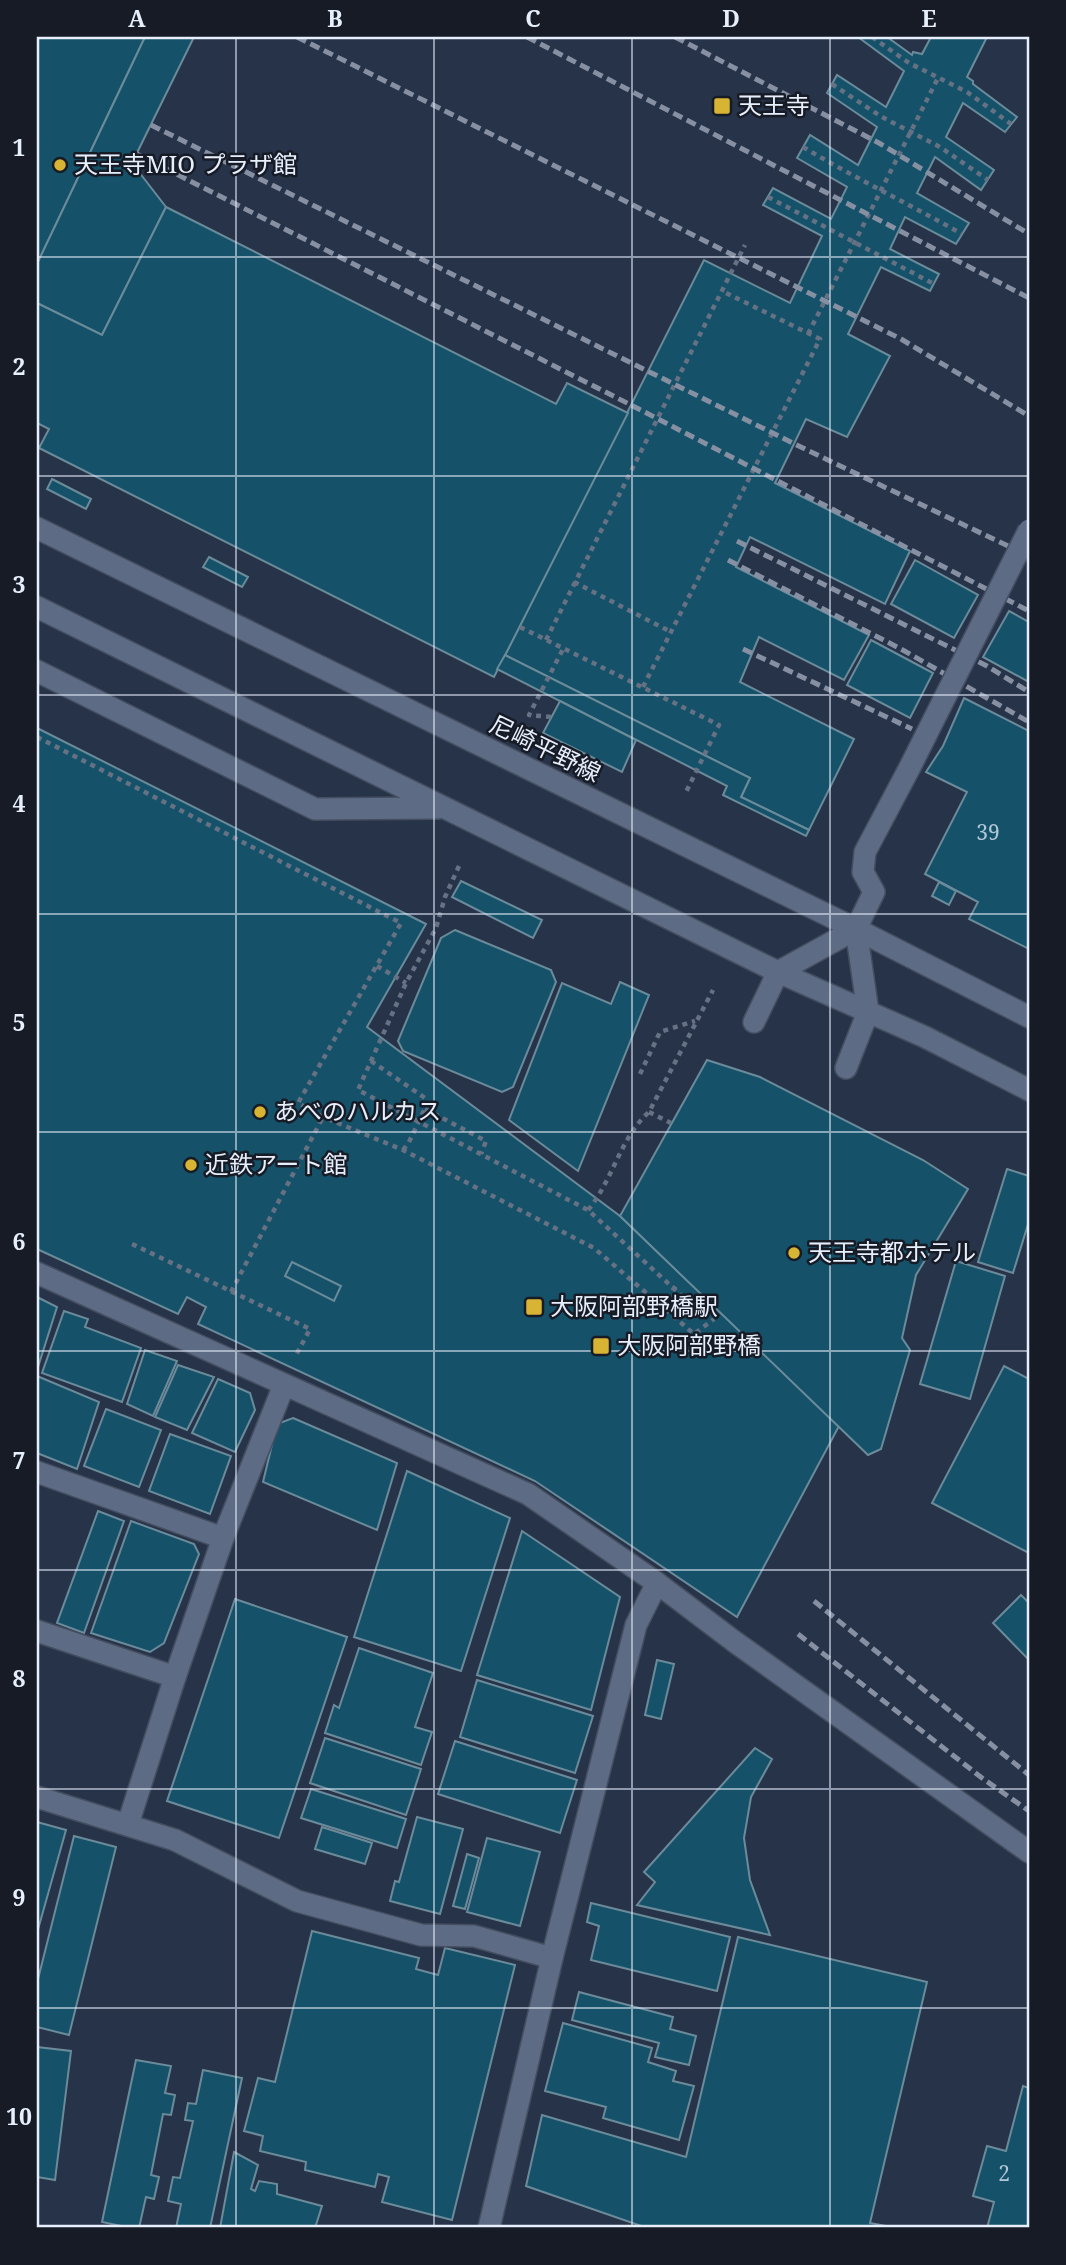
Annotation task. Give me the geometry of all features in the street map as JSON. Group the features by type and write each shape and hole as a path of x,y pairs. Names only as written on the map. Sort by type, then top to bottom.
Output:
{"street":[{"name":"尼崎平野線","path":"37,528 856,929 1029,1017"},
{"path":"846,1068 868,1012 856,929 874,892 863,872 865,852 1029,530"},
{"path":"37,607 778,972 926,1037 1029,1090"},
{"path":"37,671 315,809 444,808"},
{"path":"754,1022 778,972 856,929"},
{"path":"37,1273 528,1494 657,1583 735,1642 1029,1852"},
{"path":"128,1824 223,1538 284,1385"},
{"path":"37,1472 223,1538"},
{"path":"489,2228 552,1958 636,1625 657,1583"},
{"path":"37,1631 175,1677"},
{"path":"37,1797 175,1840 297,1901 421,1935 474,1936 552,1958"}],"path":[{"path":"872,37 909,63 967,92 1011,124"},
{"path":"808,334 938,78"},
{"path":"832,84 882,117 940,147 988,180"},
{"path":"803,147 853,177 962,234"},
{"path":"768,197 934,284"},
{"path":"546,640 745,245"},
{"path":"643,687 820,339 722,291"},
{"path":"574,582 671,632"},
{"path":"520,627 719,725 685,794"},
{"path":"551,718 529,715 564,649"},
{"path":"37,737 401,923 298,1103 323,1117 403,1150 594,1248 694,1334 714,1319"},
{"path":"459,866 445,897 436,928 407,982 358,1090 588,1210 705,1317"},
{"path":"377,966 407,982"},
{"path":"588,1210 598,1198 635,1125 649,1112 713,990"},
{"path":"640,1074 660,1032 696,1021"},
{"path":"370,1061 428,1102 403,1150"},
{"path":"425,1109 486,1141 481,1154"},
{"path":"649,1112 671,1123"},
{"path":"231,1292 323,1117"},
{"path":"132,1244 310,1329 293,1360 285,1356"},
{"path":"663,1308 677,1283"}],"building":[{"name":"天王寺MIO プラザ館","path":"37,37 145,37 37,264"},
{"path":"145,37 194,37 132,163 166,207 102,335 37,303 37,264"},
{"path":"858,37 887,37 912,55 913,52 922,54 931,37 987,37 967,77 1017,117 1005,132 963,103 946,137 994,170 981,190 935,157 917,193 969,223 956,244 905,217 890,249 939,274 930,291 881,267 848,334 890,356 847,437 806,419 775,483 910,551 885,604 750,537 736,567 869,635 844,680 759,637 740,682 854,739 809,830 741,797 750,778 505,655 704,260 790,303 822,236 763,205 773,188 831,219 847,187 797,158 810,135 858,165 877,127 827,93 837,75 886,107 904,71"},
{"path":"166,207 556,404 567,383 628,413 494,677 39,448 49,429 37,423 37,303 102,335"},
{"path":"52,479 91,499 86,509 47,489"},
{"path":"209,557 248,577 242,587 203,567"},
{"path":"915,560 978,595 954,638 891,604"},
{"path":"1009,611 1029,622 1029,682 983,657"},
{"path":"871,640 933,673 910,718 847,685"},
{"path":"505,655 750,778 741,797 809,830 806,836 723,795 727,786 497,669"},
{"path":"964,698 1029,731 1029,949 969,919 978,902 925,874 967,792 926,772 943,746"},
{"path":"560,701 636,740 622,772 543,733"},
{"name":"あべのハルカス","path":"37,728 426,924 367,1027 620,1216 839,1426 737,1617 535,1481 198,1324 206,1307 187,1297 178,1314 37,1249"},
{"path":"461,881 542,920 533,938 452,897"},
{"path":"939,882 956,891 949,905 932,896"},
{"path":"455,930 551,970 556,982 513,1087 502,1092 403,1051 398,1041 441,938"},
{"path":"620,982 649,995 578,1171 509,1120 562,983 611,1004"},
{"name":"天王寺都ホテル","path":"707,1060 760,1077 923,1160 968,1189 916,1275 902,1338 910,1350 881,1449 868,1455 620,1216"},
{"path":"1007,1169 1029,1176 1029,1221 1013,1273 978,1262"},
{"path":"956,1261 1005,1276 970,1399 920,1384"},
{"path":"292,1262 341,1286 334,1301 285,1276"},
{"path":"37,1297 57,1307 38,1367 37,1367"},
{"path":"64,1311 88,1319 85,1327 141,1348 122,1402 42,1373"},
{"path":"145,1350 177,1361 153,1416 127,1404"},
{"path":"178,1365 214,1377 187,1430 155,1417"},
{"path":"1004,1366 1029,1379 1029,1553 932,1503"},
{"path":"37,1376 99,1402 77,1469 37,1453"},
{"path":"218,1379 250,1393 255,1410 235,1452 192,1433"},
{"path":"106,1409 161,1430 139,1487 84,1466"},
{"path":"293,1418 397,1463 377,1530 263,1482 277,1424"},
{"path":"170,1434 231,1456 210,1514 149,1491"},
{"path":"407,1471 510,1518 461,1671 354,1637"},
{"path":"98,1511 124,1521 84,1633 57,1623"},
{"path":"131,1521 194,1544 199,1554 164,1643 150,1652 91,1633"},
{"path":"522,1531 620,1597 591,1710 477,1675"},
{"path":"1021,1595 1029,1603 1029,1660 993,1623"},
{"path":"235,1599 347,1637 279,1838 167,1801"},
{"path":"359,1648 433,1673 415,1727 432,1732 421,1765 325,1733 334,1705 339,1708"},
{"path":"657,1660 674,1664 661,1719 645,1715"},
{"path":"477,1680 593,1716 575,1773 460,1737"},
{"path":"325,1738 421,1769 406,1815 310,1783"},
{"path":"455,1741 577,1780 560,1833 438,1794"},
{"path":"755,1748 772,1759 751,1797 744,1838 750,1880 770,1935 637,1905 655,1882 644,1872"},
{"path":"311,1789 406,1819 397,1848 301,1818"},
{"path":"417,1817 463,1829 440,1914 390,1901 395,1881 399,1882"},
{"path":"37,1822 66,1830 37,1933"},
{"path":"322,1827 372,1843 365,1864 315,1849"},
{"path":"74,1836 116,1847 69,2035 37,2027 37,1983"},
{"path":"487,1838 540,1852 520,1926 467,1912"},
{"path":"467,1854 479,1858 465,1909 453,1906"},
{"path":"591,1903 730,1937 717,1991 591,1960 599,1926 587,1922"},
{"path":"312,1931 419,1958 416,1969 438,1975 445,1948 515,1965 452,2220 382,2202 389,2177 378,2174 375,2187 305,2170 306,2162 260,2151 263,2136 244,2131 258,2078 275,2082"},
{"path":"738,1937 927,1982 870,2223 886,2226 885,2228 647,2228 526,2186 542,2115 686,2157"},
{"path":"579,1992 673,2017 670,2029 696,2036 689,2065 655,2057 659,2043 572,2020"},
{"path":"563,2023 652,2048 648,2062 676,2071 673,2081 694,2086 679,2140 603,2118 606,2107 545,2091"},
{"path":"37,2047 71,2051 55,2180 37,2177"},
{"path":"136,2060 171,2066 165,2093 175,2095 171,2115 163,2114 151,2175 159,2177 154,2199 146,2197 139,2228 131,2228 102,2222"},
{"path":"203,2070 242,2078 210,2228 176,2228 181,2204 168,2201 173,2177 180,2178 193,2121 185,2120 188,2103 196,2104"},
{"path":"1023,2086 1029,2088 1029,2228 987,2228 994,2202 973,2196 987,2146 1006,2151"},
{"path":"234,2152 258,2165 251,2189 255,2191 259,2181 277,2184 277,2194 322,2206 315,2228 220,2228"}],"railway":[{"path":"297,37 901,339 1029,416"},
{"path":"527,37 1029,298"},
{"path":"675,37 879,143 1029,234"},
{"path":"151,125 809,451 1029,556"},
{"path":"137,154 1029,611"},
{"path":"737,541 987,666 1029,692"},
{"path":"728,560 901,649 1029,722"},
{"path":"743,649 912,729"},
{"path":"814,1601 1029,1775"},
{"path":"798,1634 982,1778 1029,1811"}],"place":[{"name":"天王寺","path":"722,106"},
{"name":"天王寺MIO プラザ館","path":"60,165"},
{"name":"あべのハルカス","path":"260,1112"},
{"name":"近鉄アート館","path":"191,1165"},
{"name":"天王寺都ホテル","path":"794,1253"},
{"name":"大阪阿部野橋駅","path":"534,1307"},
{"name":"大阪阿部野橋","path":"601,1346"}]}
